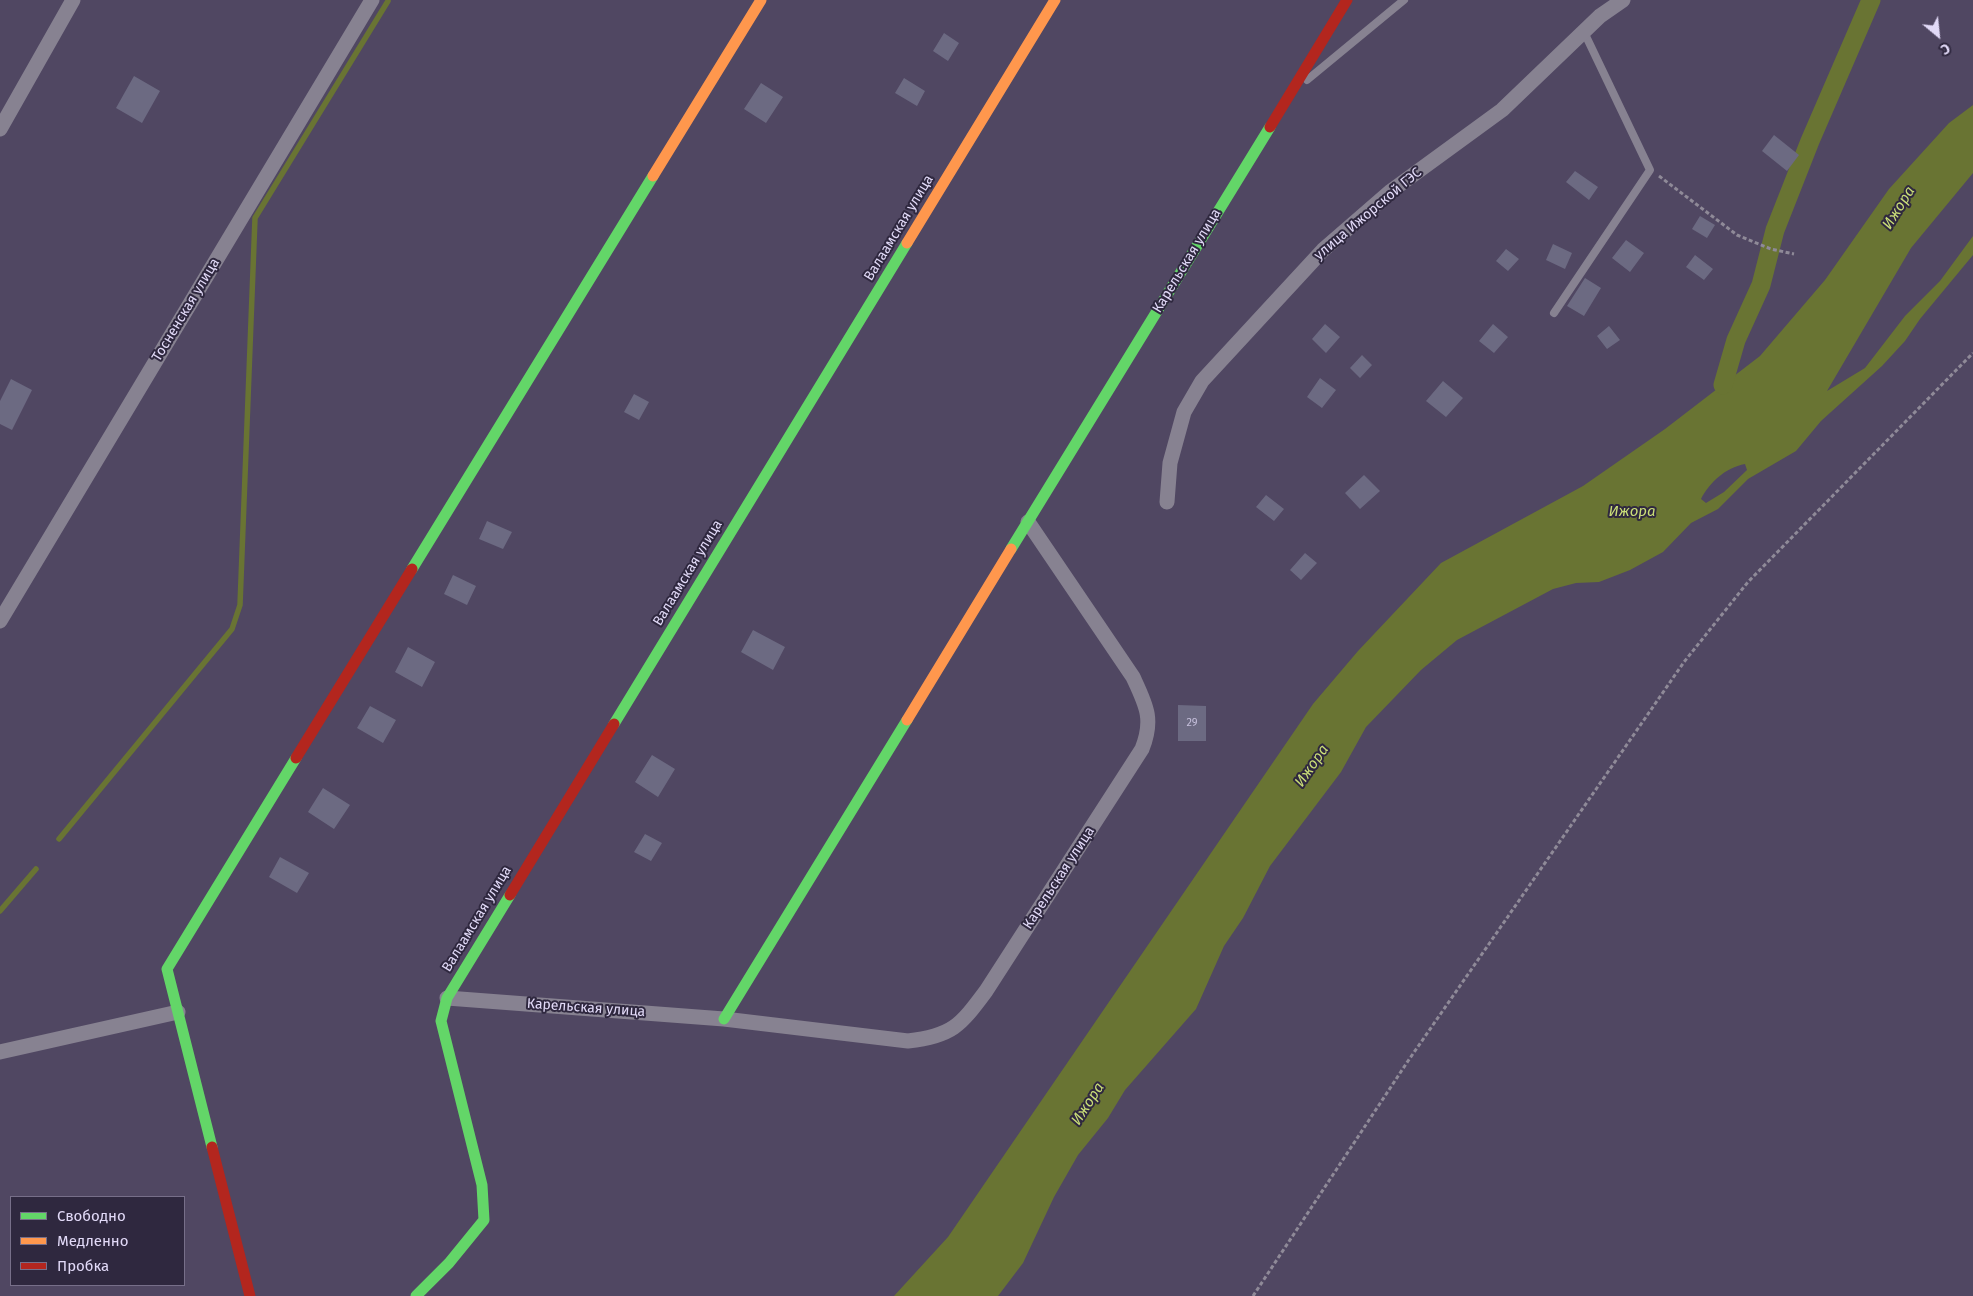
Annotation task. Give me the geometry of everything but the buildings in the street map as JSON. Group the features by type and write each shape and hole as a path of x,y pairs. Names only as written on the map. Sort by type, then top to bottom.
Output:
{"street":[{"path":"0,129 73,0"},
{"name":"Тосненская улица","path":"0,621 372,0"},
{"path":"250,1296 167,969 761,0"},
{"name":"Валаамская улица","path":"416,1296 449,1263 484,1220 482,1185 441,1021 447,998 1055,0"},
{"name":"Карельская улица","path":"724,1019 1347,0"},
{"name":"улица Ижорской ГЭС","path":"1167,502 1170,463 1184,412 1202,381 1323,250 1391,191 1502,110 1600,16 1623,0"},
{"name":"Карельская улица","path":"447,998 724,1019 908,1041 929,1039 947,1032 965,1019 986,991 1142,749 1148,734 1148,718 1144,702 1133,677 1028,522"},
{"path":"0,1052 178,1012"}],"lane":[{"path":"1291,94 1404,0"},
{"path":"1554,313 1650,170 1584,32"}],"path":[{"path":"1650,170 1738,235 1770,249 1794,254"},
{"path":"1253,1296 1408,1061 1684,662 1748,582 1973,353"}],"water":[{"name":"Ижора","path":"1973,105 1973,173 1911,248 1827,391 1865,368 1905,316 1940,281 1973,236 1973,255 1920,319 1905,341 1882,366 1821,421 1796,451 1748,479 1718,509 1691,523 1663,552 1630,570 1599,582 1576,583 1553,589 1457,640 1421,670 1366,727 1341,772 1270,866 1243,918 1224,946 1196,1009 1125,1090 1108,1118 1078,1155 1054,1197 1023,1263 998,1296 894,1296 948,1237 1313,704 1358,651 1441,563 1583,486 1665,429 1760,356 1825,280 1889,189 1949,123","holes":["1745,464 1747,470 1724,492 1706,503 1701,499 1709,487 1725,472"]}],"waterway":[{"path":"1723,385 1736,340 1761,285 1775,230 1810,141 1871,0"},
{"path":"59,839 232,629 240,605 255,218 388,1"},
{"path":"0,911 36,869"}],"traffic: fast":[{"path":"1011,549 1270,127"},
{"path":"412,569 653,176"},
{"path":"614,724 907,243"},
{"path":"724,1019 907,720"},
{"path":"212,1147 167,969 296,758"},
{"path":"416,1296 449,1263 484,1220 482,1185 441,1021 447,998 510,895"}],"traffic: slow":[{"path":"653,176 761,0"},
{"path":"907,243 1055,0"},
{"path":"907,720 1011,549"}],"traffic: jam":[{"path":"1270,127 1347,0"},
{"path":"296,758 412,569"},
{"path":"510,895 614,724"},
{"path":"212,1147 250,1296"}]}
